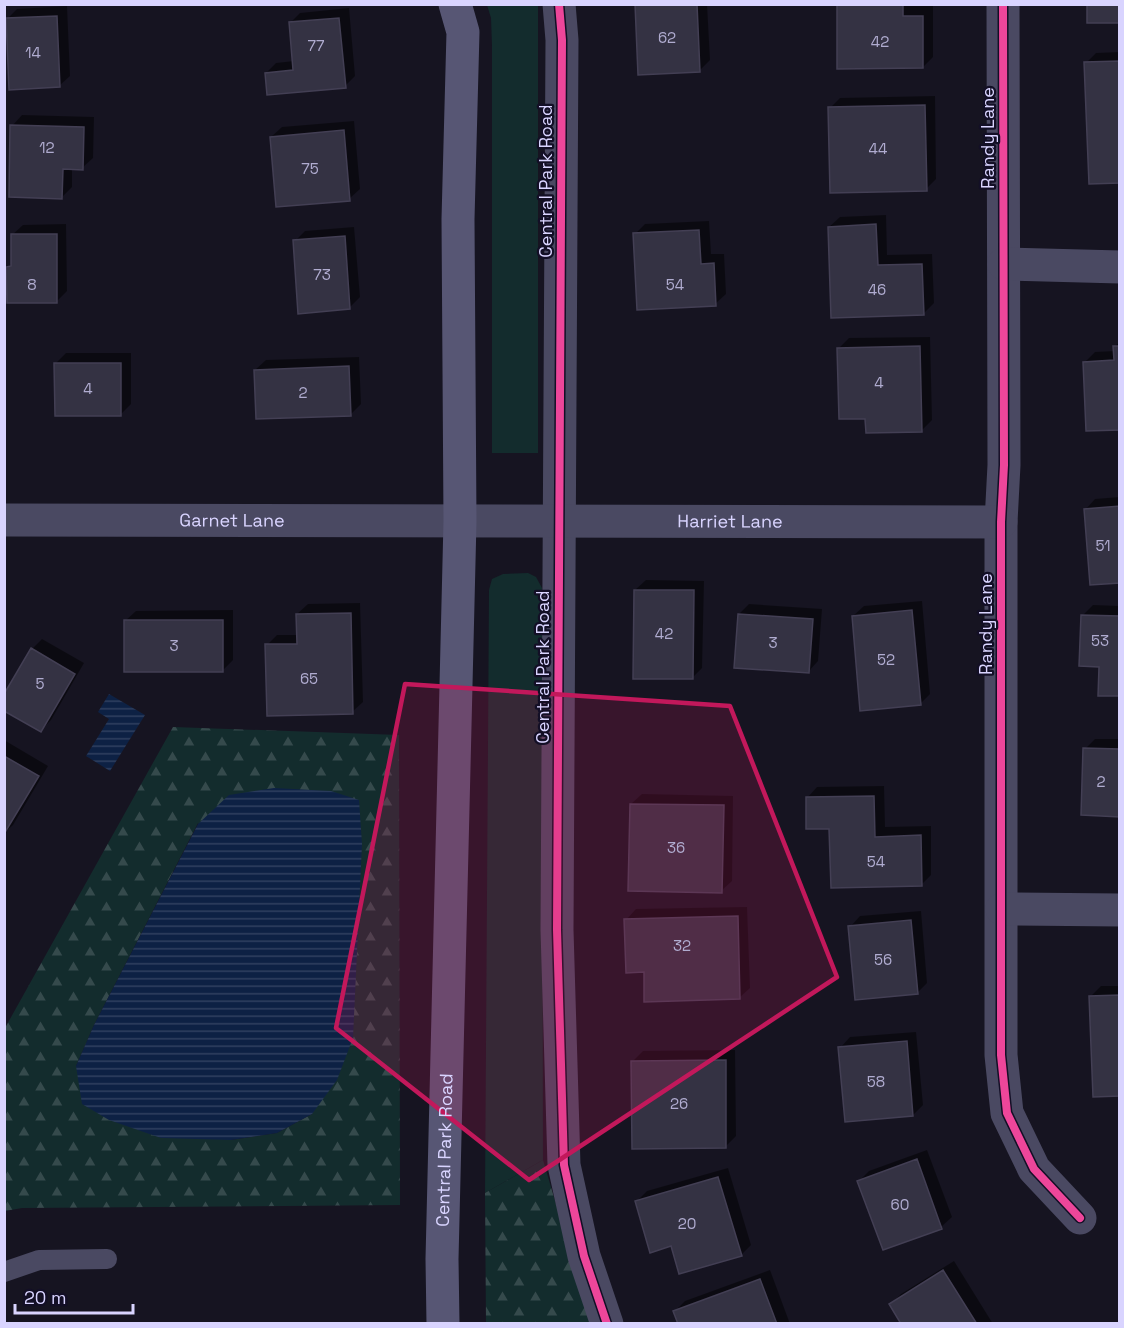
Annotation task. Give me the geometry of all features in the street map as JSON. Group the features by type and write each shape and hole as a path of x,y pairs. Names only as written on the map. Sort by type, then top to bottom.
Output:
{"street":[{"name":"Central Park Road","path":"443,1323 442,1259 460,521 458,219 463,32 455,4"},
{"name":"Central Park Road","path":"559,4 562,51 557,930 564,1165 584,1256 607,1323"},
{"name":"Randy Lane","path":"1003,4 1004,465 1000,522 1001,1055 1007,1113 1034,1169 1080,1218"},
{"path":"1004,264 1119,267"},
{"name":"Garnet Lane","path":"4,520 460,521"},
{"name":"Harriet Lane","path":"460,521 1000,522"},
{"path":"1002,909 1119,910"}],"lane":[{"path":"4,1272 39,1260 107,1259"}],"highlighted area":[{"path":"405,684 730,706 837,977 529,1180 336,1028"}],"green space":[{"path":"487,5 538,5 538,453 492,453 492,46 491,18"},
{"path":"528,573 536,577 542,588 543,1160 485,1193 489,590 492,579 503,574"},
{"path":"173,727 399,735 400,1205 22,1208 5,1211 5,1028","holes":["198,823 312,1114 277,1133 231,1140 76,1066 94,1025"]},
{"path":"543,1160 591,1323 486,1323 485,1193"}],"water":[{"path":"109,694 145,715 110,771 86,756 109,719 98,712"},
{"path":"274,788 331,791 359,800 362,844 353,1038 337,1080 312,1114 277,1133 231,1140 161,1138 109,1120 82,1104 76,1066 94,1025 198,824 229,795"}],"building":[{"path":"635,4 697,4 700,72 638,75"},
{"path":"837,4 903,4 903,16 923,16 923,68 837,69"},
{"path":"1087,4 1120,4 1120,23 1087,23"},
{"path":"57,16 60,87 9,90 6,18"},
{"path":"339,18 346,88 267,95 265,73 293,70 289,22"},
{"path":"1120,61 1120,183 1089,184 1084,62"},
{"path":"925,105 927,191 830,193 828,107"},
{"path":"10,125 84,127 83,170 63,169 62,199 9,197"},
{"path":"344,130 350,201 276,207 270,137"},
{"path":"876,224 878,265 922,264 924,315 831,318 828,227"},
{"path":"699,230 701,264 714,263 716,306 637,310 633,233"},
{"path":"11,234 57,234 57,303 7,303 6,267 11,266"},
{"path":"345,236 350,309 298,314 293,240"},
{"path":"920,346 922,432 866,433 865,419 839,419 837,348"},
{"path":"1113,346 1120,346 1120,430 1086,431 1083,362 1114,360"},
{"path":"54,363 121,363 121,416 55,416"},
{"path":"349,366 351,416 256,419 254,370"},
{"path":"1120,506 1120,583 1090,585 1084,509"},
{"path":"634,590 694,590 693,679 633,679"},
{"path":"912,610 921,705 860,711 852,616"},
{"path":"351,613 353,714 267,716 265,644 297,644 296,614"},
{"path":"738,614 813,619 809,673 734,668"},
{"path":"1081,615 1120,616 1120,696 1098,696 1099,667 1079,666"},
{"path":"124,620 223,620 223,672 124,672"},
{"path":"31,648 75,674 41,732 4,711 4,694"},
{"path":"1083,748 1120,749 1120,817 1081,815"},
{"path":"4,756 39,776 4,834"},
{"path":"874,796 875,837 921,835 922,886 831,888 829,829 806,829 806,797"},
{"path":"630,804 724,805 722,893 628,891"},
{"path":"738,916 740,999 644,1002 644,972 626,973 624,919"},
{"path":"911,920 918,994 855,1000 848,926"},
{"path":"1120,995 1120,1096 1093,1097 1089,996"},
{"path":"907,1041 913,1116 845,1122 838,1047"},
{"path":"726,1060 726,1148 632,1149 631,1061"},
{"path":"917,1159 942,1229 883,1250 857,1181"},
{"path":"718,1177 742,1256 679,1274 671,1246 650,1253 635,1201"},
{"path":"943,1270 977,1324 901,1324 889,1304"},
{"path":"760,1279 777,1324 678,1324 673,1311"}],"cycle path":[{"path":"559,4 562,40 557,930 564,1165 584,1256 607,1324"},
{"path":"1003,4 1004,465 1001,522 1001,1055 1007,1113 1034,1169 1080,1218"}]}
